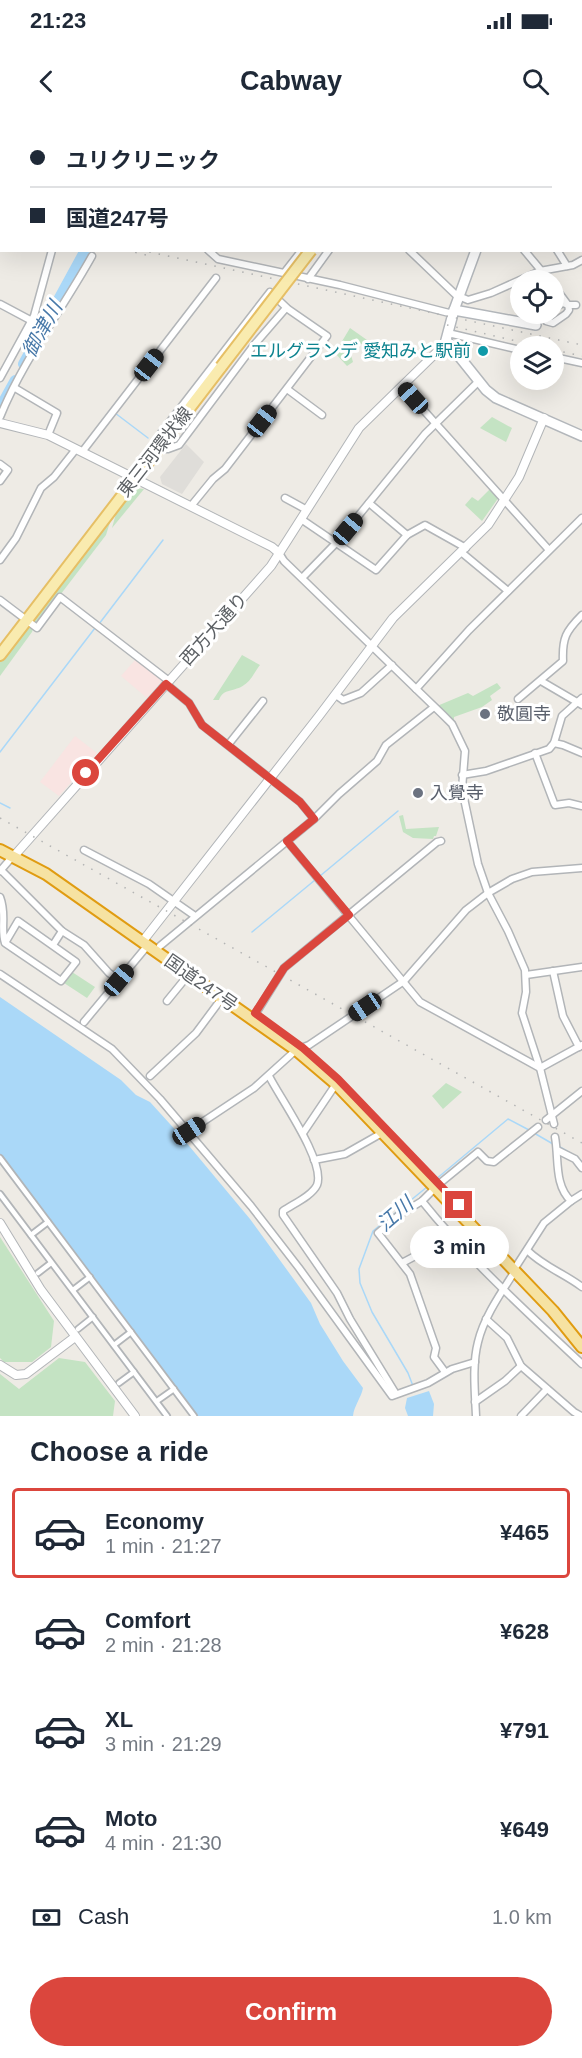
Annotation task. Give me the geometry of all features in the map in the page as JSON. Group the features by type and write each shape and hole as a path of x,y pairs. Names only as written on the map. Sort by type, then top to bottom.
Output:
{"highway":[{"name":"国道247号","path":"0,843 19,849 51,870 222,998 299,1049 558,1308 582,1338"},
{"name":"国道247号","path":"0,850 19,849"},
{"name":"国道247号","path":"147,941 160,946 255,1013 338,1079 434,1184"},
{"name":"国道247号","path":"516,1268 582,1347"}],"main road":[{"name":"東三河環状線","path":"0,655 309,252"},
{"path":"475,252 447,336 486,390 496,398 582,436"},
{"path":"454,312 539,325"}],"street":[{"path":"1,376 32,321 51,252"},
{"path":"210,252 218,259 454,312"},
{"path":"284,273 300,252"},
{"path":"308,279 328,252"},
{"path":"411,252 459,297 468,300 510,284"},
{"path":"526,252 539,270"},
{"path":"558,252 567,266"},
{"path":"0,417 43,334 71,293 92,256"},
{"path":"545,270 567,266 582,260"},
{"path":"0,557 16,538 41,488 79,450 216,278"},
{"path":"154,454 161,432 270,292 286,308 327,336 225,469 213,479 191,506"},
{"path":"564,306 576,305 582,300"},
{"path":"0,304 32,321"},
{"path":"154,454 179,445 254,345 286,308"},
{"path":"539,325 546,324"},
{"path":"447,336 510,348"},
{"name":"西方大通り","path":"19,849 271,566 359,428 441,348 447,336"},
{"path":"564,359 582,363"},
{"path":"302,578 337,542 435,422 479,381"},
{"path":"402,386 549,550"},
{"path":"15,387 57,413 48,435"},
{"path":"287,389 322,415"},
{"path":"84,1022 119,980 173,901 402,608 488,525 519,477 544,418"},
{"path":"0,423 48,435 272,547 452,723 465,752 462,775 465,806 478,864 488,893 508,931 526,975 522,1013 540,1068 549,1118 554,1124"},
{"path":"0,464 8,470 0,481"},
{"path":"285,498 307,510"},
{"path":"369,503 407,535"},
{"path":"416,689 508,591 582,518"},
{"path":"301,519 376,570 407,535 425,525 463,550 508,591"},
{"path":"0,600 37,628 60,597 167,682 189,703 202,725 300,802 314,819"},
{"path":"518,699 563,661 562,646 567,631 582,615"},
{"path":"336,694 343,700 361,693 392,665"},
{"path":"462,775 486,771 549,749 554,743 562,716 580,701 541,681"},
{"path":"228,745 263,701"},
{"path":"160,946 314,819 377,761 386,745 434,707"},
{"path":"554,743 582,753"},
{"path":"535,753 555,805 569,803 582,806"},
{"path":"287,841 420,1002 540,1068"},
{"path":"255,1013 284,968 436,842 441,841"},
{"path":"0,857 19,849"},
{"path":"19,849 0,871 62,931 84,945 109,973 119,980"},
{"path":"84,850 135,876 195,916"},
{"path":"189,1131 254,1088 299,1049 404,981 466,910 488,893 513,879 532,872 582,868"},
{"path":"0,897 4,910 3,938 5,944 61,981 76,962 18,921 5,944"},
{"path":"53,945 62,931"},
{"path":"526,975 540,971 582,967"},
{"path":"540,1068 580,1046 563,1016 553,971"},
{"path":"0,974 112,1049 189,1131 299,1268 392,1396 428,1383 445,1372 475,1362"},
{"path":"167,1001 189,974"},
{"path":"150,1076 196,1033 222,998"},
{"path":"269,1076 303,1134 318,1173 317,1186 313,1191 283,1211 283,1215 337,1293 350,1319 396,1394"},
{"path":"303,1134 336,1084"},
{"path":"549,1118 582,1091"},
{"path":"445,1372 434,1357 436,1348 410,1274 378,1233 399,1215 422,1201 434,1184 478,1152 487,1161 494,1162 538,1127"},
{"path":"314,1160 345,1154 382,1133"},
{"path":"555,1137 560,1185 563,1194 571,1201"},
{"path":"557,1150 575,1159 582,1168"},
{"path":"0,1158 194,1416"},
{"path":"0,1172 7,1167"},
{"path":"0,1194 167,1416"},
{"path":"476,1416 475,1362 478,1341 486,1319 544,1223 582,1194"},
{"path":"422,1201 451,1237 582,1364"},
{"path":"31,1235 48,1222"},
{"path":"0,1223 37,1284 77,1333 135,1416"},
{"path":"402,1263 451,1237"},
{"path":"528,1251 582,1287"},
{"path":"38,1273 51,1263"},
{"path":"73,1290 90,1277"},
{"path":"0,1365 16,1375 26,1374 77,1333 93,1317"},
{"path":"486,1319 507,1338 521,1366 580,1415"},
{"path":"114,1345 131,1332"},
{"path":"475,1402 505,1381 521,1366"},
{"path":"119,1383 134,1372"},
{"path":"157,1401 174,1389"},
{"path":"521,1416 547,1389"}],"shaded area":[{"path":"186,444 204,462 182,494 162,484 160,477"},
{"path":"136,659 163,680 147,698 121,676"},
{"path":"75,736 97,753 59,796 40,782"}],"green space":[{"path":"350,328 367,340 350,352 353,362 347,366 335,353"},
{"path":"492,417 512,428 506,442 480,428"},
{"path":"136,488 144,489 112,528 117,510"},
{"path":"491,488 499,497 482,521 465,505 472,497 478,501"},
{"path":"112,516 106,535 35,625 31,618"},
{"path":"29,625 33,629 32,632 0,676 0,659"},
{"path":"242,655 260,665 241,687 226,692 219,700 213,700"},
{"path":"497,683 501,688 490,696 492,700 482,707 454,717 451,721 437,706 468,693 473,696"},
{"path":"403,815 406,829 439,827 436,836 433,839 413,838 403,832 399,816"},
{"path":"72,972 95,987 87,998 64,983"},
{"path":"446,1083 462,1092 443,1109 432,1096"},
{"path":"0,1237 54,1321 51,1347 32,1362 4,1362 0,1358"},
{"path":"59,1358 85,1362 115,1401 113,1416 0,1416 0,1374 19,1389"}],"water":[{"path":"0,997 121,1080 136,1095 150,1102 180,1135 250,1219 311,1303 320,1324 363,1388 353,1416 198,1416 0,1154"},
{"path":"429,1391 434,1404 433,1416 408,1416 405,1408 407,1398"}],"waterway":[{"name":"御津川","path":"23,364 84,252"},
{"name":"御津川","path":"0,407 15,380"},
{"path":"115,413 148,438"},
{"path":"99,624 163,540"},
{"path":"0,752 95,628"},
{"path":"0,803 10,808"},
{"path":"320,876 398,811"},
{"path":"252,932 315,880"},
{"name":"江川","path":"435,1180 508,1119 529,1130"},
{"path":"534,1133 553,1144"},
{"path":"560,1147 572,1154"},
{"path":"576,1156 582,1162"},
{"name":"江川","path":"413,1386 408,1373 372,1312 360,1283 359,1269 373,1231 427,1187"}],"railway":[{"path":"134,252 146,255"},
{"path":"149,252 582,345"},
{"path":"447,325 510,340"},
{"path":"564,352 582,356"},
{"path":"0,818 582,1143"}],"place":[{"name":"エルグランデ 愛知みと駅前","path":"483,351"},
{"name":"敬圓寺","path":"485,714"},
{"name":"入覺寺","path":"418,793"}],"route":[{"path":"86,773 166,684 189,703 202,725 300,802 314,819 287,841 349,915 284,968 255,1013 303,1048 338,1079 459,1205"}]}
